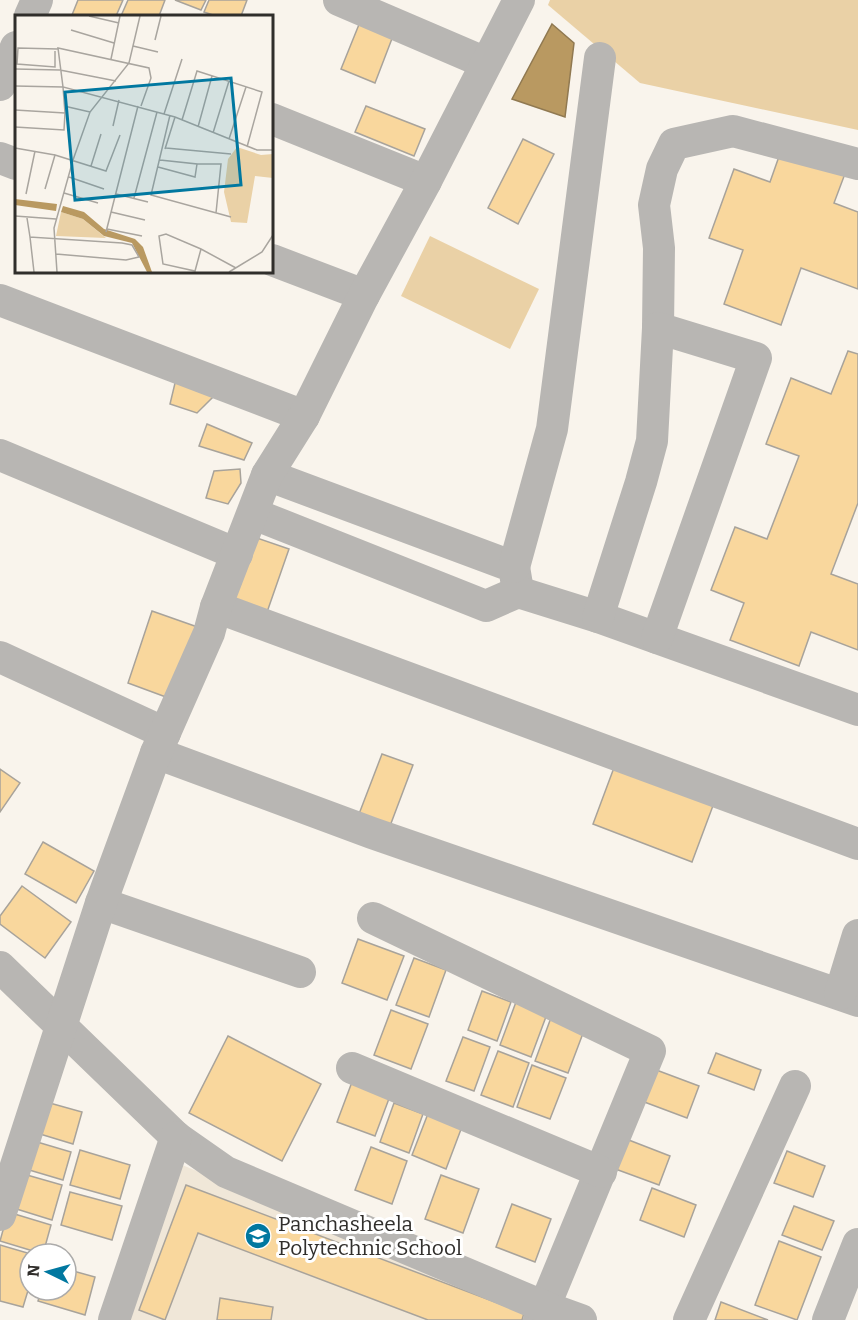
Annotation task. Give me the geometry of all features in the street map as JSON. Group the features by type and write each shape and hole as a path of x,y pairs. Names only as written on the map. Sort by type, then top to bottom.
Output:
{"street":[{"path":"30,15 37,0"},
{"path":"339,0 486,63"},
{"path":"0,1215 100,903 161,743 209,633 216,607 254,514 267,475 304,416 364,295 426,181 519,0"},
{"path":"0,85 15,49"},
{"path":"254,514 486,606 516,579 552,429 600,58"},
{"path":"273,119 426,181"},
{"path":"598,617 652,441 658,328 659,248 654,205 662,169 674,144 734,131 858,164"},
{"path":"0,158 15,164"},
{"path":"273,260 364,295"},
{"path":"0,300 304,416"},
{"path":"657,638 756,358 658,328"},
{"path":"0,455 237,554"},
{"path":"267,475 516,579 598,617 858,710"},
{"path":"216,607 858,844"},
{"path":"0,657 161,743 372,833 849,998 858,935"},
{"path":"100,903 300,972"},
{"path":"373,918 650,1052 542,1313"},
{"path":"0,967 176,1137 226,1172 542,1313 581,1320"},
{"path":"352,1068 601,1172"},
{"path":"689,1320 795,1086"},
{"path":"114,1320 176,1137"},
{"path":"828,1320 858,1244"}],"shaded area":[{"path":"550,0 858,0 858,130 640,83 548,5"},
{"path":"552,24 574,43 565,117 512,99"},
{"path":"430,236 539,289 510,349 401,296"},
{"name":"Panchasheela Polytechnic School","path":"182,1165 534,1307 529,1320 127,1320"}],"building":[{"path":"78,0 123,0 116,15 72,15"},
{"path":"128,0 165,0 159,15 121,15"},
{"path":"175,0 206,0 201,10"},
{"path":"209,0 247,0 241,15 213,15 204,12"},
{"path":"360,22 393,36 375,83 341,69"},
{"path":"366,106 425,129 414,156 355,132"},
{"path":"523,139 554,154 518,224 488,208"},
{"path":"782,148 846,171 834,203 858,212 858,289 801,268 781,325 724,304 743,250 709,238 734,169 770,182"},
{"path":"848,351 858,354 858,503 831,574 858,584 858,650 811,632 799,666 730,640 744,603 711,590 735,527 767,539 799,456 766,444 791,378 831,394"},
{"path":"176,379 217,393 197,413 170,404"},
{"path":"207,424 252,443 244,460 199,446"},
{"path":"240,469 241,483 228,504 206,498 214,471"},
{"path":"248,535 289,549 266,615 226,601"},
{"path":"152,611 206,630 174,700 128,683"},
{"path":"382,754 413,765 390,826 359,814"},
{"path":"615,765 714,803 692,862 593,824"},
{"path":"0,769 20,783 0,812"},
{"path":"43,842 94,871 76,903 25,874"},
{"path":"22,886 71,922 45,958 0,924 0,916"},
{"path":"358,939 404,956 387,1000 342,983"},
{"path":"414,958 446,970 429,1017 396,1005"},
{"path":"482,991 511,1002 497,1041 468,1030"},
{"path":"516,1002 547,1014 531,1057 500,1045"},
{"path":"391,1010 428,1024 411,1069 374,1055"},
{"path":"552,1015 585,1028 568,1073 535,1061"},
{"path":"228,1036 321,1084 282,1161 189,1113"},
{"path":"463,1037 490,1047 474,1091 446,1081"},
{"path":"498,1051 529,1063 513,1107 481,1095"},
{"path":"716,1053 761,1070 754,1090 708,1073"},
{"path":"532,1065 566,1078 550,1119 517,1107"},
{"path":"651,1068 699,1086 687,1118 639,1100"},
{"path":"352,1082 390,1096 375,1136 337,1122"},
{"path":"39,1100 82,1112 73,1144 30,1131"},
{"path":"394,1103 423,1114 409,1153 380,1142"},
{"path":"429,1111 463,1124 446,1169 412,1155"},
{"path":"621,1137 670,1156 659,1185 610,1167"},
{"path":"27,1139 71,1152 63,1180 19,1167"},
{"path":"371,1147 407,1161 392,1204 355,1190"},
{"path":"80,1150 130,1165 120,1199 70,1185"},
{"path":"787,1151 825,1166 813,1197 774,1183"},
{"path":"20,1173 62,1185 52,1220 10,1207"},
{"path":"441,1175 479,1189 463,1233 425,1219"},
{"path":"186,1185 524,1313 522,1320 428,1320 198,1233 165,1320 139,1310"},
{"path":"652,1188 696,1205 684,1237 640,1220"},
{"path":"70,1192 122,1206 112,1240 61,1225"},
{"path":"512,1204 551,1219 535,1262 496,1247"},
{"path":"794,1206 834,1221 822,1250 782,1235"},
{"path":"8,1212 51,1225 46,1242 18,1242 18,1246 0,1241"},
{"path":"779,1241 821,1257 797,1320 755,1305"},
{"path":"0,1245 18,1250 18,1302 25,1302 23,1307 0,1301"},
{"path":"78,1272 95,1277 85,1315 41,1302 78,1302"},
{"path":"220,1298 273,1307 271,1320 217,1320"},
{"path":"721,1302 768,1320 715,1320"}],"place":[{"name":"Panchasheela Polytechnic School","path":"258,1236"}]}
